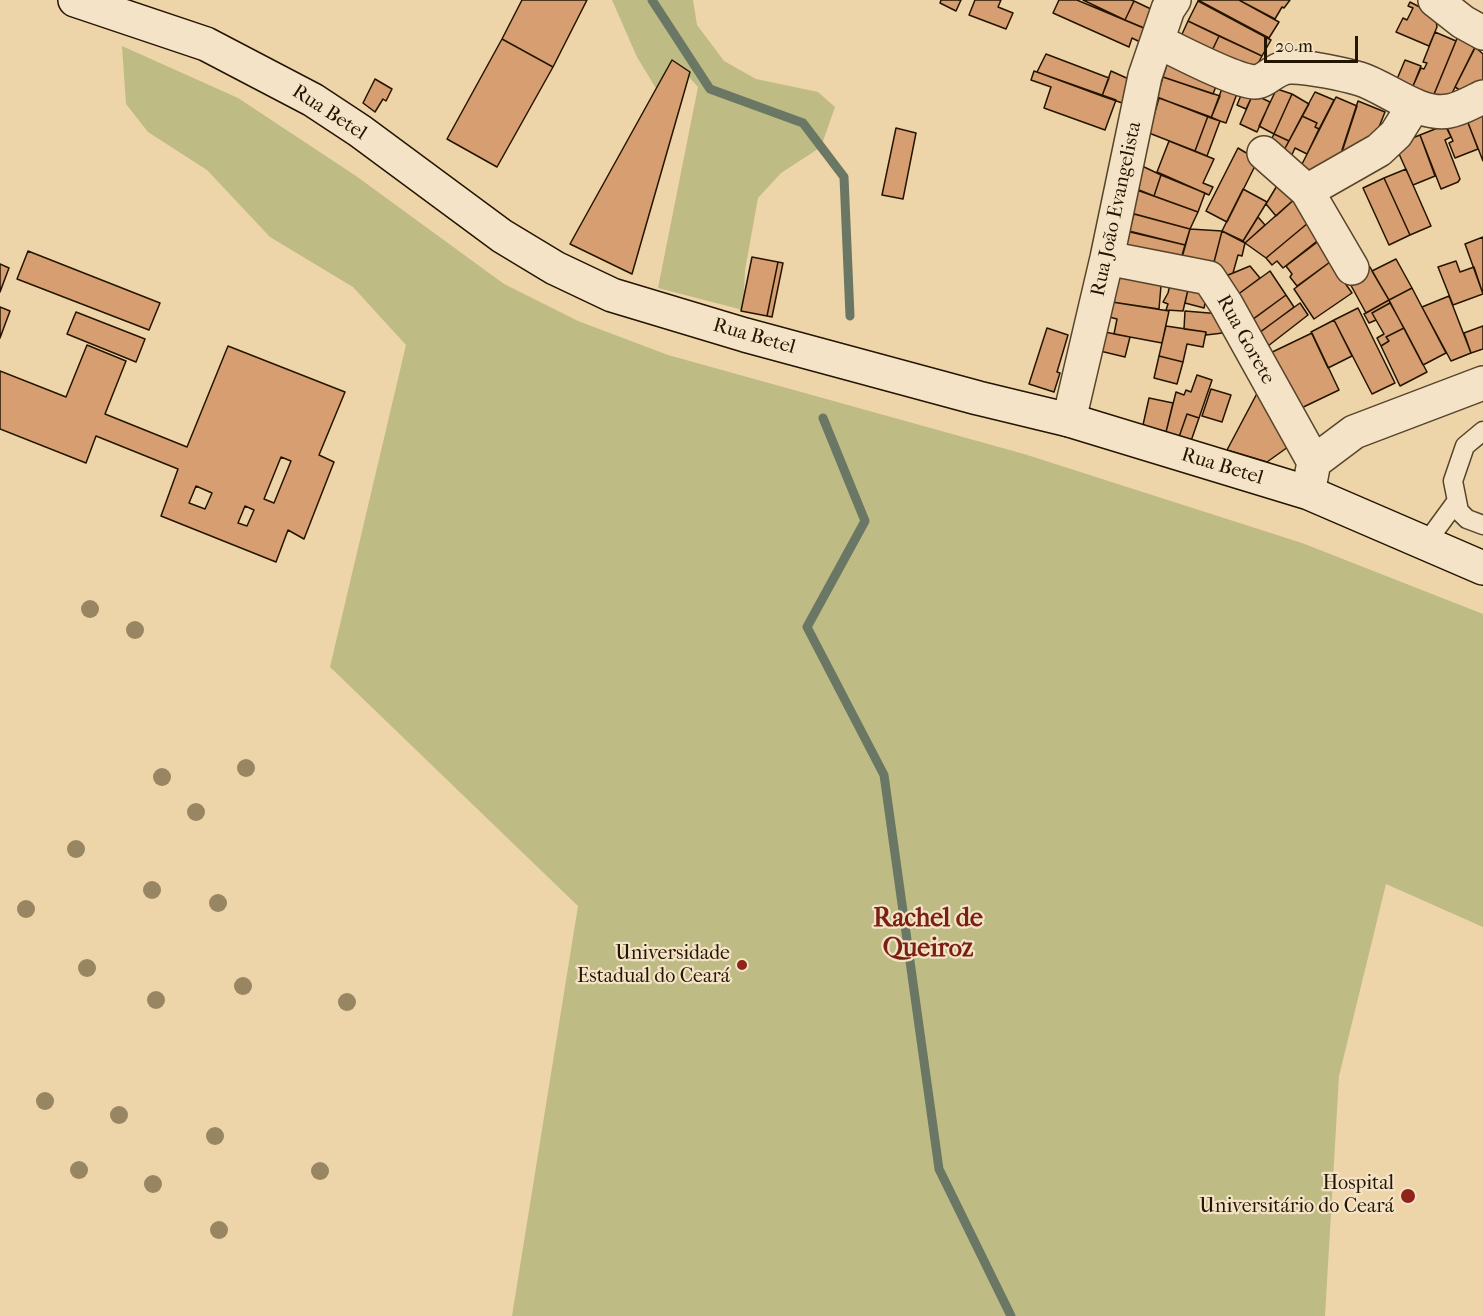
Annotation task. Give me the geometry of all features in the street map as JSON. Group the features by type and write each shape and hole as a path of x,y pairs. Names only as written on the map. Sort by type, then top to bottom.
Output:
{"street":[{"name":"Rua Betel","path":"75,0 207,44 313,100 360,131 502,236 555,268 612,295 745,335 978,398 1069,420 1309,494 1483,568"},
{"path":"1435,0 1463,22 1483,33"},
{"name":"Rua João Evangelista","path":"1069,420 1107,258 1145,76 1157,41 1164,3"},
{"path":"1157,41 1239,78 1255,82 1263,80 1278,70 1295,67 1360,79 1414,105 1437,111 1449,111 1483,97"},
{"path":"1307,191 1379,150 1396,134 1414,105"},
{"path":"1264,153 1307,191 1352,268"},
{"name":"Rua Gorete","path":"1107,258 1209,278 1226,304 1314,462"},
{"path":"1309,494 1314,462 1354,432 1483,382"}],"lane":[{"path":"1483,431 1465,446 1454,481 1459,512 1467,519 1483,525"},
{"path":"1426,543 1456,502"}],"shaded area":[{"path":"612,0 693,0 697,25 724,61 756,79 818,92 835,107 821,147 781,173 758,198 745,270 743,310 658,288 698,87 675,62 660,95 637,57"},
{"path":"122,46 238,98 356,176 504,284 578,321 668,355 1024,454 1302,543 1483,614 1483,927 1386,884 1339,1076 1325,1316 512,1316 578,906 330,667 406,345 353,287 270,237 207,170 148,132 126,104"}],"building":[{"path":"522,0 587,0 553,67 502,39"},
{"path":"941,0 961,0 956,11 940,3"},
{"path":"975,0 1001,0 998,7 1013,13 1006,29 969,15"},
{"path":"1059,0 1077,0 1146,29 1140,42 1132,38 1129,47 1053,13"},
{"path":"1083,0 1131,0 1134,1 1125,20"},
{"path":"1198,0 1239,0 1279,22 1269,38"},
{"path":"1239,0 1290,0 1284,8 1282,7 1275,19"},
{"path":"1134,1 1153,10 1144,28 1125,20"},
{"path":"1198,1 1271,40 1262,56 1188,21"},
{"path":"1410,2 1439,17 1429,46 1396,32 1403,18 1407,20 1413,8 1408,6"},
{"path":"1188,21 1219,36 1209,57 1178,43"},
{"path":"1435,32 1456,41 1430,104 1409,95 1421,68 1424,69 1427,63 1423,62"},
{"path":"1219,36 1262,56 1251,77 1209,57"},
{"path":"1458,36 1476,46 1448,101 1432,99"},
{"path":"502,39 553,67 497,167 447,139"},
{"path":"1475,47 1483,54 1483,80 1466,94 1455,87"},
{"path":"1046,54 1109,78 1102,96 1037,72"},
{"path":"1169,58 1220,76 1213,94 1163,77"},
{"path":"672,60 690,72 632,274 570,244"},
{"path":"1405,60 1421,66 1411,91 1395,84"},
{"path":"1034,71 1116,100 1105,130 1044,108 1051,87 1031,80"},
{"path":"1111,71 1131,80 1125,104 1102,96"},
{"path":"1163,77 1220,96 1211,118 1157,97"},
{"path":"1226,78 1241,83 1226,123 1211,118"},
{"path":"375,79 392,89 386,101 383,99 375,112 363,103"},
{"path":"1244,88 1254,92 1246,109 1237,105"},
{"path":"1276,90 1292,94 1274,134 1259,126"},
{"path":"1315,92 1334,100 1319,129 1315,127 1317,123 1302,116"},
{"path":"1253,94 1270,102 1257,132 1240,124"},
{"path":"1292,94 1309,104 1289,141 1274,134"},
{"path":"1336,97 1357,106 1337,167 1321,177 1300,168"},
{"path":"1159,98 1208,116 1195,151 1149,133"},
{"path":"1358,101 1385,112 1375,137 1354,156 1342,150"},
{"path":"1483,107 1483,161 1465,115"},
{"path":"1465,115 1478,149 1455,158 1449,143 1453,141 1445,123"},
{"path":"1208,116 1220,121 1207,156 1195,151"},
{"path":"1302,116 1317,123 1315,127 1319,129 1307,154 1295,148 1290,159 1282,154"},
{"path":"1445,125 1451,137 1445,140 1460,179 1441,189 1420,135"},
{"path":"896,128 916,133 903,199 882,195"},
{"path":"1274,134 1289,141 1282,154 1268,146"},
{"path":"1420,135 1435,176 1413,185 1395,145"},
{"path":"1169,141 1214,159 1203,183 1213,187 1209,195 1157,172"},
{"path":"1238,148 1258,160 1227,222 1206,211"},
{"path":"1140,165 1161,175 1154,196 1134,188"},
{"path":"1406,169 1431,226 1410,235 1384,178"},
{"path":"1161,175 1205,193 1198,212 1154,196"},
{"path":"1384,178 1410,235 1389,245 1363,188"},
{"path":"1281,179 1298,196 1276,216 1266,204"},
{"path":"1243,189 1267,202 1243,241 1222,231"},
{"path":"1137,190 1198,212 1190,229 1131,213"},
{"path":"1298,196 1314,218 1266,258 1245,243"},
{"path":"1134,214 1190,229 1185,245 1129,231"},
{"path":"1258,217 1265,225 1245,243 1243,241"},
{"path":"1314,218 1326,234 1283,268 1277,261 1272,265 1266,258"},
{"path":"1190,229 1222,231 1212,270 1181,261"},
{"path":"1126,231 1185,245 1179,266 1120,255"},
{"path":"1222,231 1245,243 1242,256 1238,255 1233,273 1228,275 1212,270"},
{"path":"1483,237 1483,294 1465,244"},
{"path":"1320,240 1330,262 1297,286 1286,266"},
{"path":"28,251 160,303 149,330 17,279"},
{"path":"752,257 778,262 767,316 741,311"},
{"path":"1396,259 1412,288 1389,300 1372,271"},
{"path":"1456,261 1460,272 1474,267 1483,294 1453,305 1438,267"},
{"path":"778,262 783,263 772,317 767,316"},
{"path":"1330,262 1352,293 1314,319 1294,289"},
{"path":"0,264 9,268 0,292"},
{"path":"1119,266 1162,274 1159,309 1112,302"},
{"path":"1250,266 1260,278 1233,298 1221,278"},
{"path":"1370,267 1389,300 1366,313 1348,280"},
{"path":"1270,271 1286,295 1248,323 1233,298"},
{"path":"1172,276 1190,281 1183,311 1166,310 1168,304 1163,302"},
{"path":"1189,285 1208,290 1204,308 1185,303"},
{"path":"1412,288 1446,353 1423,365 1389,300"},
{"path":"1286,295 1294,307 1251,339 1242,327"},
{"path":"1449,296 1471,353 1451,361 1422,307"},
{"path":"1389,300 1390,303 1372,313 1376,320 1369,323 1364,314"},
{"path":"1112,302 1169,311 1162,343 1114,334 1117,319 1109,317"},
{"path":"1300,303 1308,315 1259,353 1249,340"},
{"path":"1390,303 1404,328 1386,337 1389,341 1381,346 1377,338 1384,334 1372,313"},
{"path":"0,307 10,311 0,338"},
{"path":"1358,308 1395,383 1372,394 1334,320"},
{"path":"1185,311 1221,314 1231,332 1206,335 1206,332 1184,329"},
{"path":"76,312 145,339 136,362 67,334"},
{"path":"1334,320 1352,356 1328,368 1311,332"},
{"path":"1166,326 1206,332 1203,347 1187,344 1183,362 1159,356"},
{"path":"1483,326 1483,349 1471,353 1464,333"},
{"path":"1047,328 1068,335 1057,372 1060,373 1054,392 1029,384"},
{"path":"1404,328 1427,372 1400,386 1381,346 1389,341 1386,337"},
{"path":"1105,332 1130,337 1125,357 1100,351"},
{"path":"1312,333 1339,390 1293,412 1264,356"},
{"path":"87,345 126,361 105,414 187,447 228,346 345,392 319,455 334,462 304,539 288,530 276,562 161,516 178,469 96,436 86,463 0,429 0,371 66,397","holes":["281,457 291,461 274,503 264,499","196,486 212,493 205,509 189,503","245,506 254,510 247,526 238,523"]},
{"path":"1159,356 1183,362 1177,384 1154,378"},
{"path":"1197,375 1212,380 1199,418 1187,414 1179,437 1166,432 1176,392 1184,395 1186,390 1191,392"},
{"path":"1262,384 1295,442 1267,462 1227,450"},
{"path":"1211,389 1231,395 1222,422 1202,416"},
{"path":"1149,398 1173,403 1166,432 1143,425"},
{"path":"1187,414 1199,418 1191,441 1179,437"}],"waterway":[{"path":"652,0 710,89 803,123 844,177 850,316"},
{"path":"823,418 865,521 807,627 884,775 939,1169 1011,1316"}],"place":[{"name":"Universidade Estadual do Ceará","path":"742,965"},
{"name":"Hospital Universitário do Ceará","path":"1408,1196"}],"district":[{"name":"Rachel de Queiroz","path":"928,935"}]}
